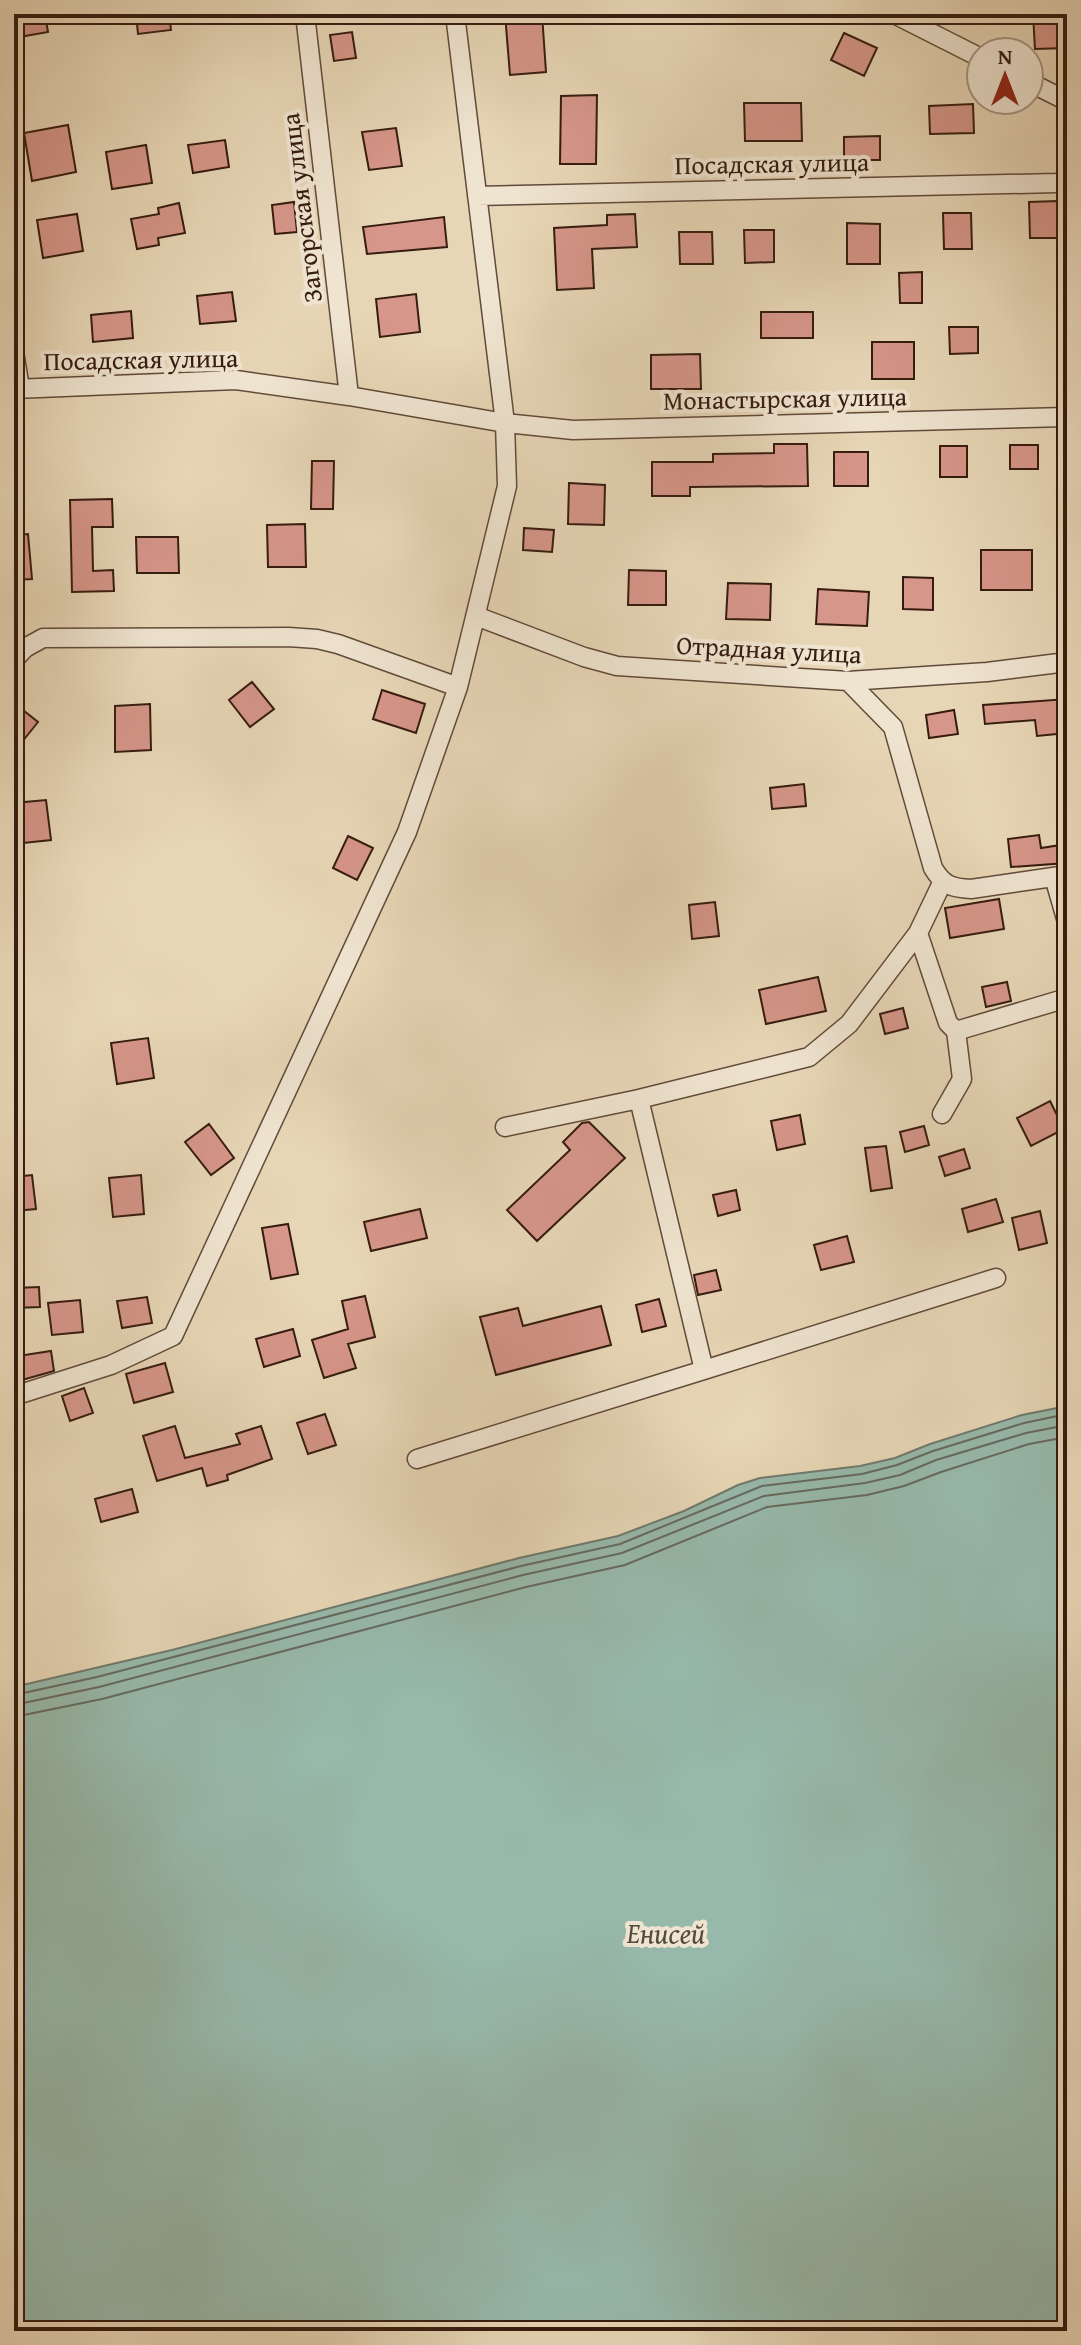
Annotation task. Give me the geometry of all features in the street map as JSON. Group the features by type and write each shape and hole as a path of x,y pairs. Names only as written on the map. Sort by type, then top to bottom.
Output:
{"street":[{"name":"Загорская улица","path":"305,14 349,396"},
{"path":"14,1396 111,1365 173,1336 407,832 458,687 507,486 505,423 455,14"},
{"path":"894,14 965,50"},
{"path":"1045,90 1067,101"},
{"name":"Посадская улица","path":"477,196 1067,181"},
{"path":"14,352 17,388"},
{"name":"Посадская улица","path":"17,388 236,380 505,423"},
{"name":"Монастырская улица","path":"505,423 573,430 1067,417"},
{"name":"Отрадная улица","path":"476,616 584,657 617,666 848,681 987,672 1067,662"},
{"path":"14,660 25,648 43,638 288,637 338,644 458,687"},
{"path":"848,681 893,727 933,868 942,883 971,889 1061,876 1067,922"},
{"path":"505,1127 639,1099 809,1057 849,1024 918,933 942,883"},
{"path":"918,933 948,1023 956,1031 962,1079 942,1114"},
{"path":"956,1031 1067,998"},
{"path":"639,1099 704,1370"},
{"path":"417,1459 996,1278"}],"water":[{"name":"Енисей","path":"1067,1406 1067,2331 14,2331 14,1687 172,1650 519,1558 618,1536 760,1478 860,1466 895,1458 1022,1415"}],"building":[{"path":"14,14 45,14 48,32 14,38"},
{"path":"136,14 169,14 171,30 138,34"},
{"path":"505,14 542,14 546,72 510,75"},
{"path":"1033,14 1066,14 1067,48 1045,49 1045,36 1034,36"},
{"path":"352,32 356,58 334,61 330,35"},
{"path":"844,33 877,48 864,76 831,60"},
{"path":"597,95 596,164 560,164 561,96"},
{"path":"744,103 801,103 802,141 745,141"},
{"path":"965,104 965,116 973,116 974,133 930,134 929,106"},
{"path":"68,125 76,172 32,181 24,133"},
{"path":"396,128 402,166 369,170 362,132"},
{"path":"880,136 880,160 844,160 844,137"},
{"path":"225,140 229,167 193,173 188,145"},
{"path":"146,145 152,183 112,189 106,152"},
{"path":"1057,201 1058,238 1030,238 1029,202"},
{"path":"294,202 297,232 275,234 272,205"},
{"path":"179,203 185,233 158,238 159,245 137,249 131,219 159,214 158,208"},
{"path":"943,213 971,213 972,249 944,249"},
{"path":"77,214 83,251 43,258 37,220"},
{"path":"635,214 637,247 592,249 594,288 557,290 554,228 607,225 607,215"},
{"path":"444,217 447,247 367,254 363,227"},
{"path":"847,223 880,224 880,264 847,264"},
{"path":"744,230 774,230 774,262 745,263"},
{"path":"679,232 712,232 713,264 680,264"},
{"path":"922,272 922,303 900,303 899,273"},
{"path":"232,292 236,321 200,324 197,296"},
{"path":"416,294 420,332 380,337 376,299"},
{"path":"131,311 133,338 93,342 91,315"},
{"path":"761,312 813,312 813,338 761,338"},
{"path":"949,327 978,327 978,353 950,354"},
{"path":"872,342 914,342 914,379 872,379"},
{"path":"700,354 701,389 651,389 651,355"},
{"path":"774,444 807,444 808,486 690,487 690,496 652,496 652,462 713,462 713,454 774,453"},
{"path":"1010,445 1038,445 1038,469 1010,469"},
{"path":"940,446 967,446 967,477 940,477"},
{"path":"834,452 868,452 868,486 834,486"},
{"path":"312,461 334,461 333,509 311,509"},
{"path":"569,483 605,485 604,525 568,524"},
{"path":"112,499 113,527 92,527 93,571 113,570 114,591 72,592 70,500"},
{"path":"305,524 306,567 268,567 267,525"},
{"path":"524,528 554,530 552,552 523,550"},
{"path":"28,534 32,579 14,580 14,535"},
{"path":"136,537 178,537 179,573 137,573"},
{"path":"981,550 1032,550 1032,590 981,590"},
{"path":"629,570 666,571 666,605 628,605"},
{"path":"903,577 933,578 933,610 903,609"},
{"path":"728,583 771,584 770,620 726,619"},
{"path":"818,589 869,592 867,626 816,624"},
{"path":"252,682 274,709 250,727 229,700"},
{"path":"382,690 425,704 416,733 373,719"},
{"path":"1067,699 1067,733 1037,736 1035,720 985,724 983,705"},
{"path":"14,703 38,722 14,752"},
{"path":"150,704 151,750 115,752 115,706"},
{"path":"954,710 958,734 929,738 926,715"},
{"path":"804,784 806,806 772,809 770,788"},
{"path":"46,800 51,840 14,844 14,803"},
{"path":"1039,835 1041,848 1067,844 1067,863 1011,867 1008,839"},
{"path":"348,836 373,848 357,880 333,868"},
{"path":"999,899 1004,929 950,938 945,908"},
{"path":"715,902 719,936 692,939 689,905"},
{"path":"818,977 826,1011 766,1024 759,990"},
{"path":"1007,982 1011,1001 986,1007 982,987"},
{"path":"903,1008 908,1028 885,1034 880,1014"},
{"path":"148,1038 154,1078 117,1084 111,1043"},
{"path":"1050,1101 1064,1129 1031,1146 1017,1118"},
{"path":"800,1115 805,1144 777,1150 771,1121"},
{"path":"589,1122 625,1158 537,1241 507,1210 570,1150 563,1142 582,1123"},
{"path":"209,1124 234,1158 211,1175 185,1142"},
{"path":"924,1126 929,1145 905,1152 900,1132"},
{"path":"886,1146 892,1188 871,1191 865,1148"},
{"path":"964,1149 970,1168 945,1176 939,1157"},
{"path":"32,1175 36,1209 14,1211 14,1177"},
{"path":"141,1175 144,1214 113,1217 109,1178"},
{"path":"736,1190 740,1210 718,1216 713,1195"},
{"path":"996,1199 1003,1222 968,1232 962,1209"},
{"path":"420,1209 427,1238 371,1251 364,1222"},
{"path":"1040,1211 1047,1243 1019,1250 1012,1218"},
{"path":"288,1224 298,1274 271,1279 262,1228"},
{"path":"847,1236 854,1262 821,1270 814,1245"},
{"path":"716,1270 721,1290 698,1295 694,1275"},
{"path":"39,1287 40,1307 14,1308 14,1288"},
{"path":"365,1296 375,1337 348,1344 356,1368 324,1378 312,1340 348,1329 342,1301"},
{"path":"147,1297 152,1323 122,1328 117,1301"},
{"path":"659,1299 666,1326 642,1332 636,1305"},
{"path":"80,1300 83,1332 52,1335 48,1303"},
{"path":"601,1306 611,1345 496,1375 480,1317 518,1308 523,1326"},
{"path":"293,1329 300,1356 264,1367 256,1339"},
{"path":"51,1351 54,1371 22,1380 18,1356"},
{"path":"165,1363 173,1392 134,1403 126,1374"},
{"path":"84,1388 93,1413 70,1421 62,1396"},
{"path":"325,1414 336,1445 308,1454 297,1423"},
{"path":"175,1426 185,1458 240,1444 236,1434 261,1426 272,1459 227,1475 228,1480 207,1486 202,1468 157,1481 143,1436"},
{"path":"132,1489 138,1512 101,1522 95,1499"}]}
